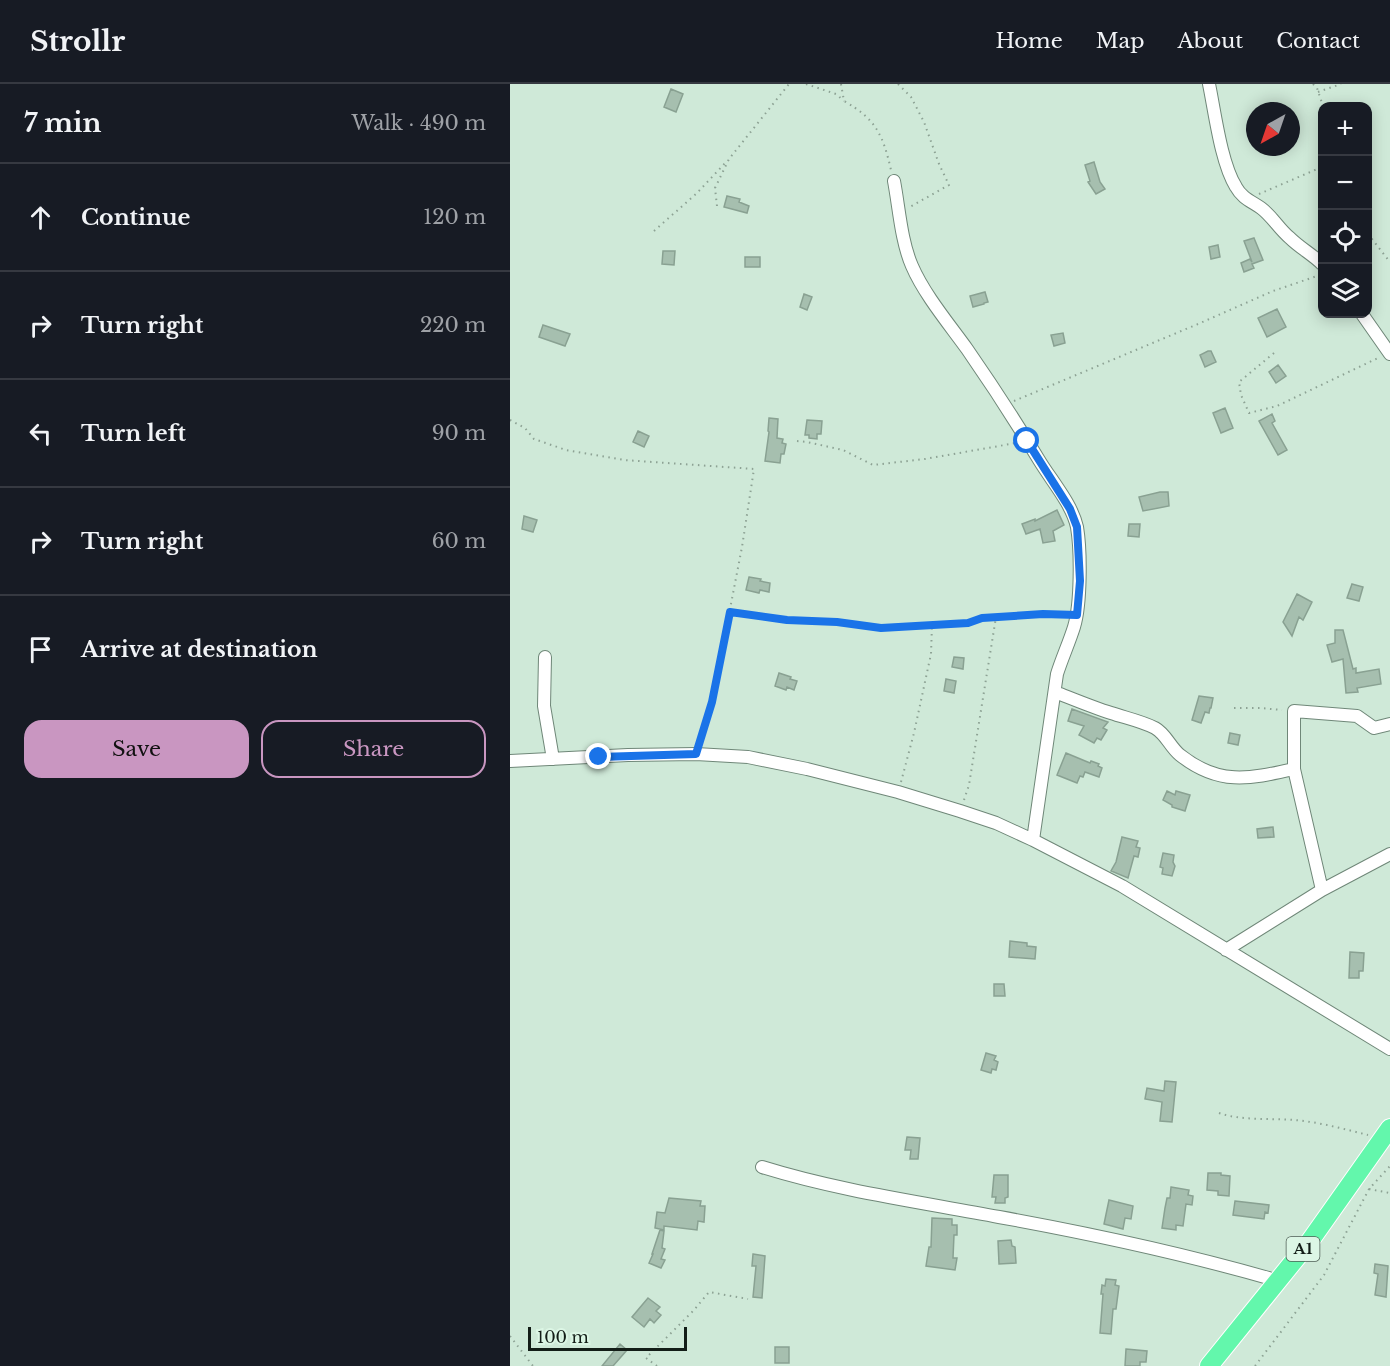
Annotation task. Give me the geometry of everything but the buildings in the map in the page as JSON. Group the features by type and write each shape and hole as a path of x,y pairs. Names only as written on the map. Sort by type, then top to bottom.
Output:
{"highway":[{"name":"A1","path":"1209,1366 1279,1281 1385,1135"}],"street":[{"path":"1209,84 1223,153 1235,186 1247,200 1270,216 1288,237 1318,260"},
{"path":"894,181 908,255 913,267 938,309 1004,405 1070,509 1077,527 1080,581 1077,615 1062,658 1055,692 1032,840"},
{"path":"1365,318 1389,353"},
{"path":"545,657 544,706 553,759"},
{"path":"1055,692 1159,730 1178,754 1192,764 1216,775 1240,779 1294,770"},
{"path":"1322,890 1294,770 1294,711 1357,716 1374,728 1390,724"},
{"path":"510,761 628,755 696,754 748,757 898,792 960,811 996,823 1122,886 1390,1049"},
{"path":"1226,950 1322,890 1390,854"},
{"path":"762,1167 865,1192 1194,1257 1279,1281"}],"path":[{"path":"654,231 697,193 729,159 789,84"},
{"path":"806,84 836,94 876,127 885,146 894,181"},
{"path":"841,84 844,102"},
{"path":"898,84 911,97 924,122 949,185 900,212"},
{"path":"1313,84 1322,102"},
{"path":"1318,92 1341,84"},
{"path":"717,206 715,188 729,159"},
{"path":"1247,200 1318,169"},
{"path":"1372,239 1390,262"},
{"path":"1004,405 1273,291 1318,276"},
{"path":"1274,353 1239,382 1241,395 1249,413 1277,406 1389,353"},
{"path":"510,420 525,428 534,439 566,450 624,460 754,469 742,547 712,702 696,754"},
{"path":"797,441 843,450 873,465 925,459 1027,441"},
{"path":"730,612 787,620 837,622 881,628 968,623 982,618 996,617 1043,614 1077,615"},
{"path":"960,811 969,785 996,617"},
{"path":"898,792 927,674 931,654 932,625"},
{"path":"1234,708 1294,711"},
{"path":"1219,1113 1226,1116 1292,1120 1369,1135 1385,1135"},
{"path":"1255,1366 1324,1275 1369,1189 1390,1166"},
{"path":"1369,1189 1390,1193"},
{"path":"657,1366 645,1358 709,1292 748,1299"},
{"path":"510,1336 533,1366"}],"route":[{"path":"599,757 696,754 712,702 730,612 787,620 837,622 881,628 968,623 982,618 1043,614 1077,615 1080,581 1077,527 1070,509 1027,441"}]}
